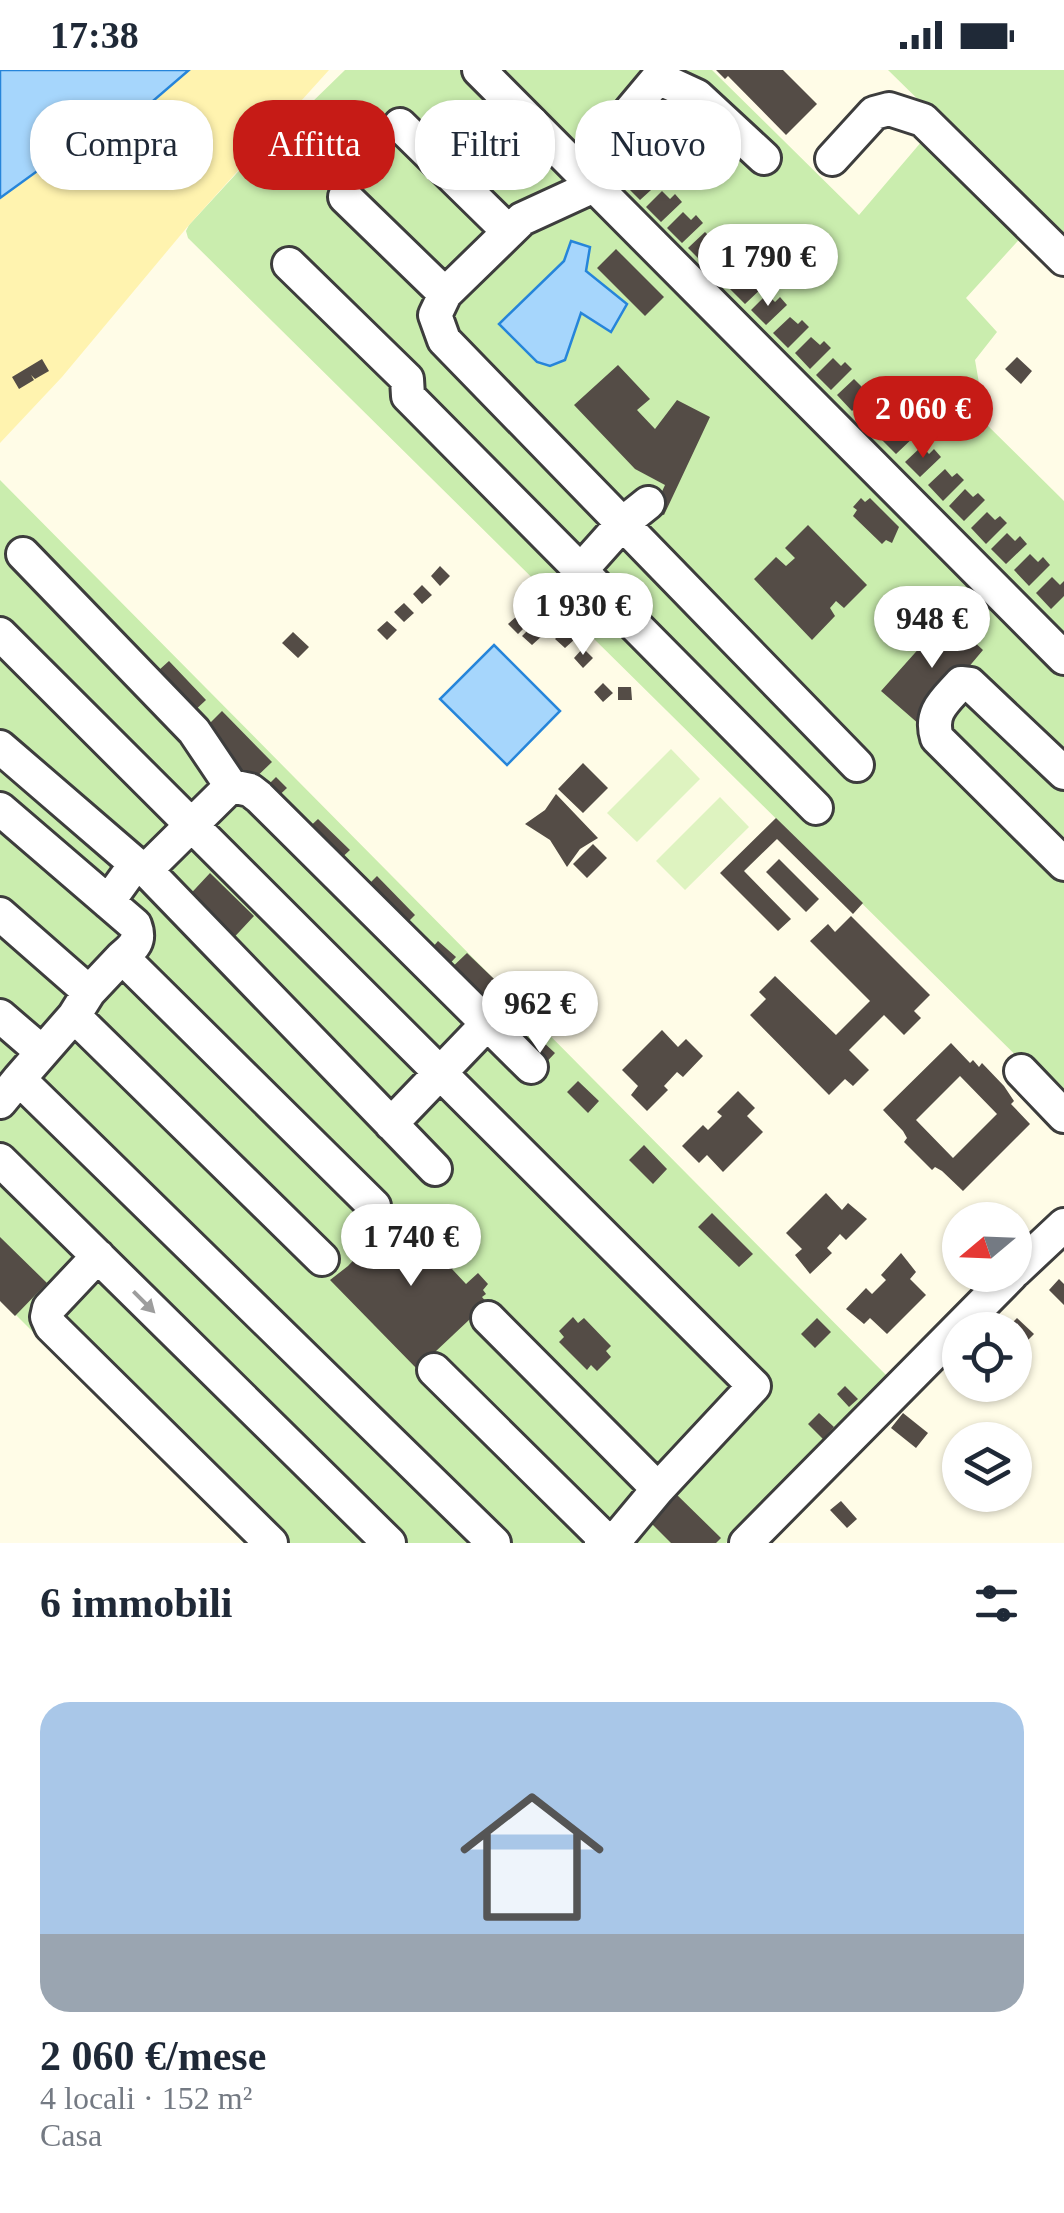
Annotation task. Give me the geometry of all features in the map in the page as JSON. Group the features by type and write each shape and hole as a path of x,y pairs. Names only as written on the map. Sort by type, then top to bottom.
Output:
{"street":[{"path":"479,70 575,163"},
{"path":"643,100 658,78 701,100"},
{"path":"832,159 874,113 889,109 923,120 1064,259"},
{"path":"400,126 506,230"},
{"path":"741,137 764,158"},
{"path":"575,186 506,230 445,294 435,315 444,340 636,513 857,766"},
{"path":"602,190 1064,658"},
{"path":"345,197 445,294"},
{"path":"289,264 406,380 408,396 816,808"},
{"path":"406,380 444,340"},
{"path":"581,570 636,513"},
{"path":"23,554 194,732 231,786 250,790 259,797 531,1067"},
{"path":"0,634 754,1386 607,1542 434,1370"},
{"path":"1064,773 970,684 961,683 936,711 932,723 937,738 1064,864"},
{"path":"0,747 142,868 435,1169"},
{"path":"108,902 131,870 142,868 231,786"},
{"path":"0,810 135,925 139,935 136,945 10,1091 494,1543"},
{"path":"0,914 322,1259"},
{"path":"122,957 374,1206"},
{"path":"0,1016 42,1052"},
{"path":"391,1124 486,1024"},
{"path":"1020,1071 1064,1116"},
{"path":"0,1160 389,1543"},
{"path":"1032,1255 1064,1225"},
{"path":"98,1256 50,1308 47,1317 51,1326 271,1543"},
{"path":"746,1543 994,1292"},
{"path":"488,1318 658,1489"}],"green space":[{"path":"345,70 712,70 859,215 928,134 1026,232 966,298 997,332 975,360 986,424 1064,501 1064,1103 188,238 189,225 233,177 233,190 395,190 395,100 314,100"},
{"path":"888,70 1064,70 1064,243 1052,231"},
{"path":"0,480 887,1376 726,1543 244,1543 0,1299"},
{"path":"671,749 700,779 637,842 607,813"},
{"path":"720,797 749,827 685,890 656,861"}],"sand":[{"path":"0,70 329,70 302,100 233,100 233,176 62,377 0,443"}],"water":[{"path":"0,70 189,70 154,100 30,100 30,176 0,198"},
{"path":"571,241 590,247 586,271 627,304 611,332 581,313 565,360 550,366 537,362 499,324 564,261"},
{"path":"494,645 560,711 507,765 440,699"}],"building":[{"path":"716,70 783,70 817,104 786,135 728,76 725,79"},
{"path":"630,190 651,190 640,200"},
{"path":"662,191 670,199 675,194 682,202 661,222 646,207"},
{"path":"683,212 691,220 696,215 703,223 682,243 667,228"},
{"path":"705,232 713,240 717,235 724,243 703,263 688,248"},
{"path":"616,249 664,297 645,316 597,268"},
{"path":"726,253 734,261 738,256 746,264 724,284 710,269"},
{"path":"746,273 754,280 759,276 766,284 745,304 730,289"},
{"path":"767,294 775,302 780,297 787,305 766,325 751,310"},
{"path":"790,317 809,327 788,348 773,333"},
{"path":"811,337 831,348 810,369 795,353"},
{"path":"1017,357 1032,371 1021,384 1005,369"},
{"path":"833,358 852,369 831,390 816,375"},
{"path":"42,359 49,371 35,379 31,375 34,380 19,389 12,377"},
{"path":"618,365 650,399 637,410 655,429 677,400 710,417 664,515 653,511 665,485 635,469 574,405"},
{"path":"854,379 862,387 866,383 874,390 852,411 837,395"},
{"path":"876,400 884,408 888,403 896,411 874,431 859,416"},
{"path":"898,423 905,431 910,426 917,434 896,454 881,439"},
{"path":"922,446 929,454 934,449 941,457 920,477 905,462"},
{"path":"945,469 952,477 957,473 964,480 943,501 928,485"},
{"path":"965,489 973,497 978,493 985,500 964,521 949,506"},
{"path":"861,498 865,502 870,498 899,527 892,543 886,540 882,544 853,516 857,510 853,507"},
{"path":"987,512 995,520 1000,516 1007,523 986,544 971,528"},
{"path":"808,525 867,585 844,608 836,601 830,608 835,616 812,640 754,579 776,557 786,566 795,558 785,548"},
{"path":"1007,533 1015,541 1020,536 1027,544 1006,564 991,549"},
{"path":"1030,554 1038,562 1043,557 1050,565 1029,586 1014,570"},
{"path":"440,566 450,576 440,586 431,576"},
{"path":"1052,577 1060,585 1064,581 1064,596 1051,609 1036,593"},
{"path":"422,585 432,595 422,604 413,594"},
{"path":"404,603 414,613 404,622 394,612"},
{"path":"518,615 527,625 518,634 508,624"},
{"path":"947,617 983,650 920,725 881,691"},
{"path":"387,621 397,630 387,640 377,630"},
{"path":"532,626 542,636 532,645 522,636"},
{"path":"565,629 575,639 565,648 555,639"},
{"path":"293,632 309,647 298,658 282,643"},
{"path":"583,648 593,658 583,668 574,658"},
{"path":"169,661 206,700 192,713 149,679"},
{"path":"603,683 613,693 603,702 594,692"},
{"path":"618,687 631,687 632,700 618,700"},
{"path":"222,711 272,762 247,786 202,731"},
{"path":"583,763 608,788 583,813 558,789"},
{"path":"276,777 287,788 273,801 260,793"},
{"path":"556,794 598,838 580,849 567,867 550,840 525,824 545,810"},
{"path":"776,818 863,903 853,914 777,839 744,871 791,919 778,931 720,873"},
{"path":"318,819 350,850 336,863 303,833"},
{"path":"593,844 607,858 587,878 573,864"},
{"path":"779,859 819,899 806,912 766,872"},
{"path":"210,873 254,916 227,945 182,903"},
{"path":"377,876 415,915 399,931 361,892"},
{"path":"851,916 930,995 914,1011 921,1018 904,1035 884,1015 849,1050 869,1070 853,1086 845,1079 829,1095 750,1015 766,999 759,992 775,976 836,1035 870,1001 810,941 828,924 835,932"},
{"path":"438,941 456,957 443,971 426,955"},
{"path":"467,953 514,998 492,1019 446,973"},
{"path":"662,1030 678,1047 686,1039 703,1056 683,1077 677,1072 664,1086 668,1090 647,1111 631,1095 638,1086 622,1070"},
{"path":"542,1041 555,1053 538,1071 525,1059"},
{"path":"951,1043 970,1063 973,1060 979,1067 982,1063 1004,1086 1014,1101 1011,1104 1030,1124 963,1191 942,1171 935,1167 932,1170 904,1142 907,1138 903,1131 883,1110","holes":["960,1076 997,1114 953,1158 916,1120"]},
{"path":"578,1081 599,1101 588,1113 567,1092"},
{"path":"738,1091 755,1108 747,1116 763,1132 723,1172 707,1155 699,1163 682,1146 703,1125 708,1130 722,1116 717,1112"},
{"path":"644,1145 667,1169 653,1184 629,1160"},
{"path":"826,1193 842,1210 848,1203 867,1219 846,1240 840,1234 827,1248 832,1253 810,1274 795,1255 802,1249 786,1233"},
{"path":"400,1211 410,1221 419,1212 429,1223 417,1234 434,1252 446,1240 464,1259 452,1269 466,1284 478,1273 488,1284 482,1297 487,1303 417,1369 330,1280"},
{"path":"712,1213 753,1254 739,1267 698,1227"},
{"path":"0,1237 47,1283 15,1316 0,1301"},
{"path":"901,1253 916,1272 910,1279 926,1295 887,1334 870,1318 864,1324 846,1309 866,1288 872,1294 886,1280 881,1275"},
{"path":"1059,1279 1064,1284 1064,1305 1049,1290"},
{"path":"573,1317 578,1323 584,1318 611,1346 606,1351 611,1357 597,1371 591,1365 587,1370 559,1342 564,1337 559,1331"},
{"path":"817,1318 831,1332 815,1348 801,1334"},
{"path":"845,1386 858,1399 849,1407 837,1394"},
{"path":"819,1413 834,1427 823,1439 808,1424"},
{"path":"903,1413 928,1433 916,1448 891,1428"},
{"path":"672,1490 721,1538 716,1543 671,1543 647,1519"},
{"path":"841,1501 857,1519 847,1528 830,1510"}]}
